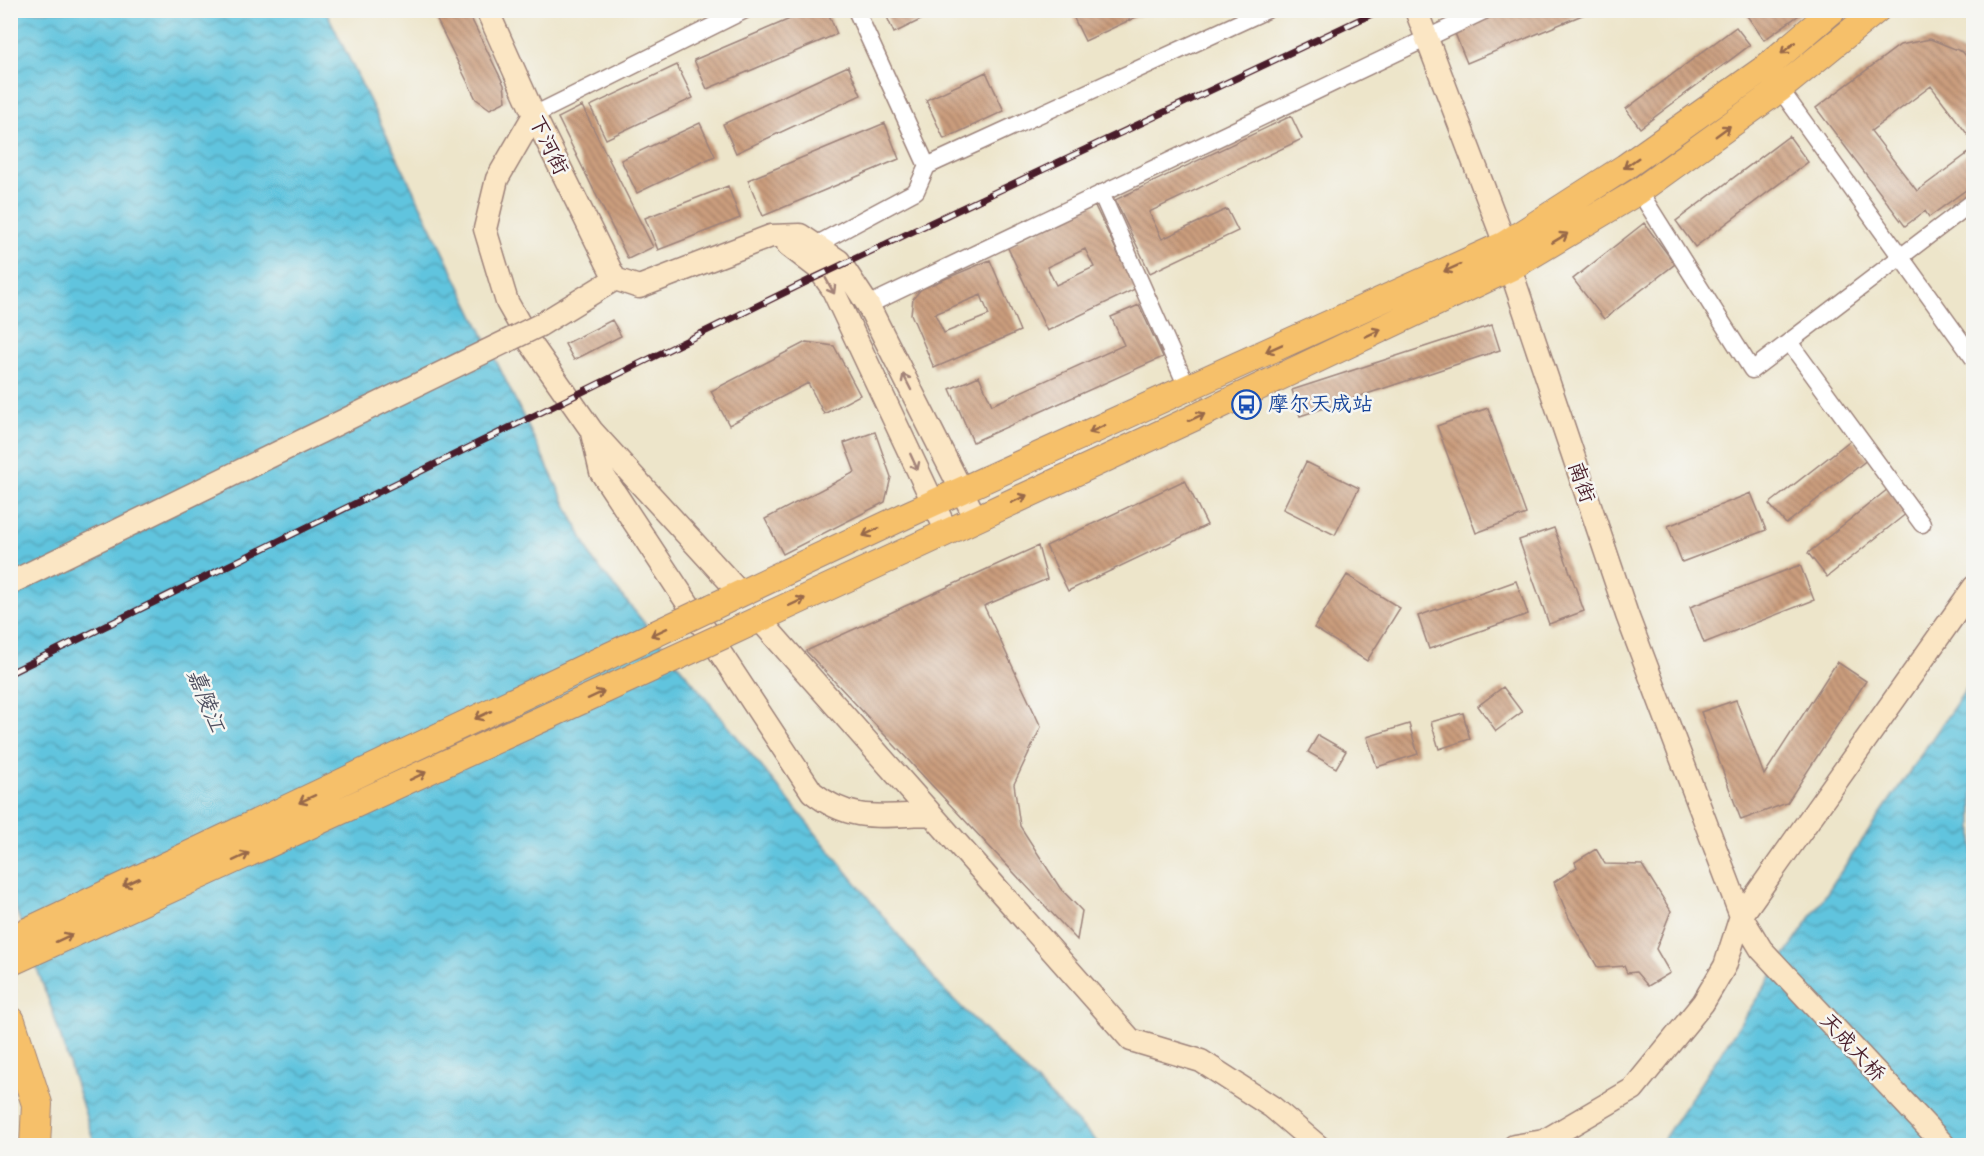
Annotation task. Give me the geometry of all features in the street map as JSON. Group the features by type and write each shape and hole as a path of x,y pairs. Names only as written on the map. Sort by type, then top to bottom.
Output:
{"highway":[{"path":"10,1022 37,1104 35,1146"}],"main road":[{"path":"10,939 712,607 1187,387 1508,256 1625,167 1765,68 1833,10"},
{"path":"10,963 976,519 1639,191 1780,89 1877,10"}],"street":[{"name":"下河街","path":"487,10 534,115 615,279"},
{"path":"741,594 592,431 529,341 507,302 485,229 497,179 534,115 745,10"},
{"path":"855,10 927,166"},
{"name":"南街","path":"1416,10 1508,256 1627,615 1741,916 1761,949"},
{"path":"868,305 1486,10"},
{"path":"808,249 916,192 927,166 1255,13"},
{"path":"1780,89 1974,359"},
{"path":"1639,191 1752,370 1974,201"},
{"path":"1101,193 1187,387"},
{"path":"10,583 540,325 615,279 639,287 771,236 800,235 832,288 947,532"},
{"path":"808,249 838,261 868,305 976,519"},
{"path":"1789,342 1922,524"},
{"path":"592,431 601,472 812,792 824,802 852,814 882,817 931,814"},
{"path":"1514,1146 1544,1141 1634,1089 1703,1002 1725,966 1741,916 1974,587"},
{"path":"760,620 1131,1040 1201,1061 1272,1107 1318,1146"},
{"name":"天成大桥","path":"1761,949 1944,1146"}],"water":[{"name":"嘉陵江","path":"11,11 326,11 593,560 940,986 1100,1145 95,1145 52,1010 11,896"},
{"path":"1973,679 1973,1145 1659,1146 1838,876"}],"building":[{"path":"432,10 467,10 504,85 506,101 490,109 476,99"},
{"path":"811,10 827,10 837,34 707,89 694,60"},
{"path":"884,10 941,10 894,33"},
{"path":"1070,10 1151,10 1085,41"},
{"path":"1504,10 1586,10 1587,13 1467,63 1454,31"},
{"path":"1743,10 1806,10 1764,40"},
{"path":"1736,27 1750,45 1640,128 1626,109"},
{"path":"1930,39 1963,52 1974,66 1974,143 1931,86 1871,131 1917,191 1974,149 1974,184 1929,217 1925,211 1905,226 1816,108 1900,45"},
{"path":"677,65 693,98 606,139 590,106"},
{"path":"848,66 861,95 736,153 723,124"},
{"path":"986,72 1004,111 944,139 926,100"},
{"path":"582,106 653,247 628,259 558,118"},
{"path":"1291,116 1302,139 1149,212 1162,239 1227,209 1238,231 1150,273 1115,200"},
{"path":"700,123 715,156 637,193 621,160"},
{"path":"885,123 899,159 763,216 748,180"},
{"path":"1789,136 1808,162 1695,247 1676,221"},
{"path":"728,186 740,218 658,250 645,218"},
{"path":"1094,204 1135,289 1047,331 1007,246","holes":["1085,249 1094,267 1056,285 1047,267"]},
{"path":"1644,223 1675,264 1604,319 1573,279"},
{"path":"990,260 1020,331 934,368 911,314 913,299 921,289","holes":["981,295 989,315 944,333 935,314"]},
{"path":"1139,305 1163,357 973,442 950,389 979,376 992,405 1124,345 1111,317"},
{"path":"612,320 621,336 574,360 565,344"},
{"path":"1492,325 1500,350 1300,416 1292,390"},
{"path":"806,342 834,346 860,395 824,414 808,383 729,425 711,391"},
{"path":"1488,408 1526,514 1476,533 1437,426"},
{"path":"875,432 891,477 885,502 783,554 765,519 855,472 844,443"},
{"path":"1852,439 1868,459 1786,524 1769,504"},
{"path":"1306,462 1359,488 1335,535 1283,509"},
{"path":"1185,480 1207,525 1068,591 1046,546"},
{"path":"1888,489 1907,513 1827,577 1808,553"},
{"path":"1751,493 1766,530 1682,562 1668,526"},
{"path":"1554,528 1584,611 1549,624 1519,540"},
{"path":"1038,546 1047,579 984,606 1041,727 1014,784 1020,826 1060,888 1082,911 1077,940 806,651"},
{"path":"1800,565 1814,600 1704,643 1690,607"},
{"path":"1347,575 1400,608 1367,661 1314,628"},
{"path":"1516,581 1528,614 1429,649 1418,616"},
{"path":"1837,662 1866,681 1787,803 1741,820 1701,712 1736,700 1764,775"},
{"path":"1503,687 1522,712 1496,731 1478,706"},
{"path":"1463,713 1470,739 1439,749 1431,722"},
{"path":"1409,724 1418,754 1377,767 1367,737"},
{"path":"1318,735 1346,751 1336,768 1308,752"},
{"path":"1596,849 1605,864 1642,865 1671,911 1656,949 1670,973 1648,986 1636,972 1627,973 1624,966 1598,968 1569,918 1554,882 1577,867 1575,862"}],"railway":[{"path":"10,673 810,280 1380,10"}],"place":[{"name":"摩尔天成站","path":"1247,404"}]}
